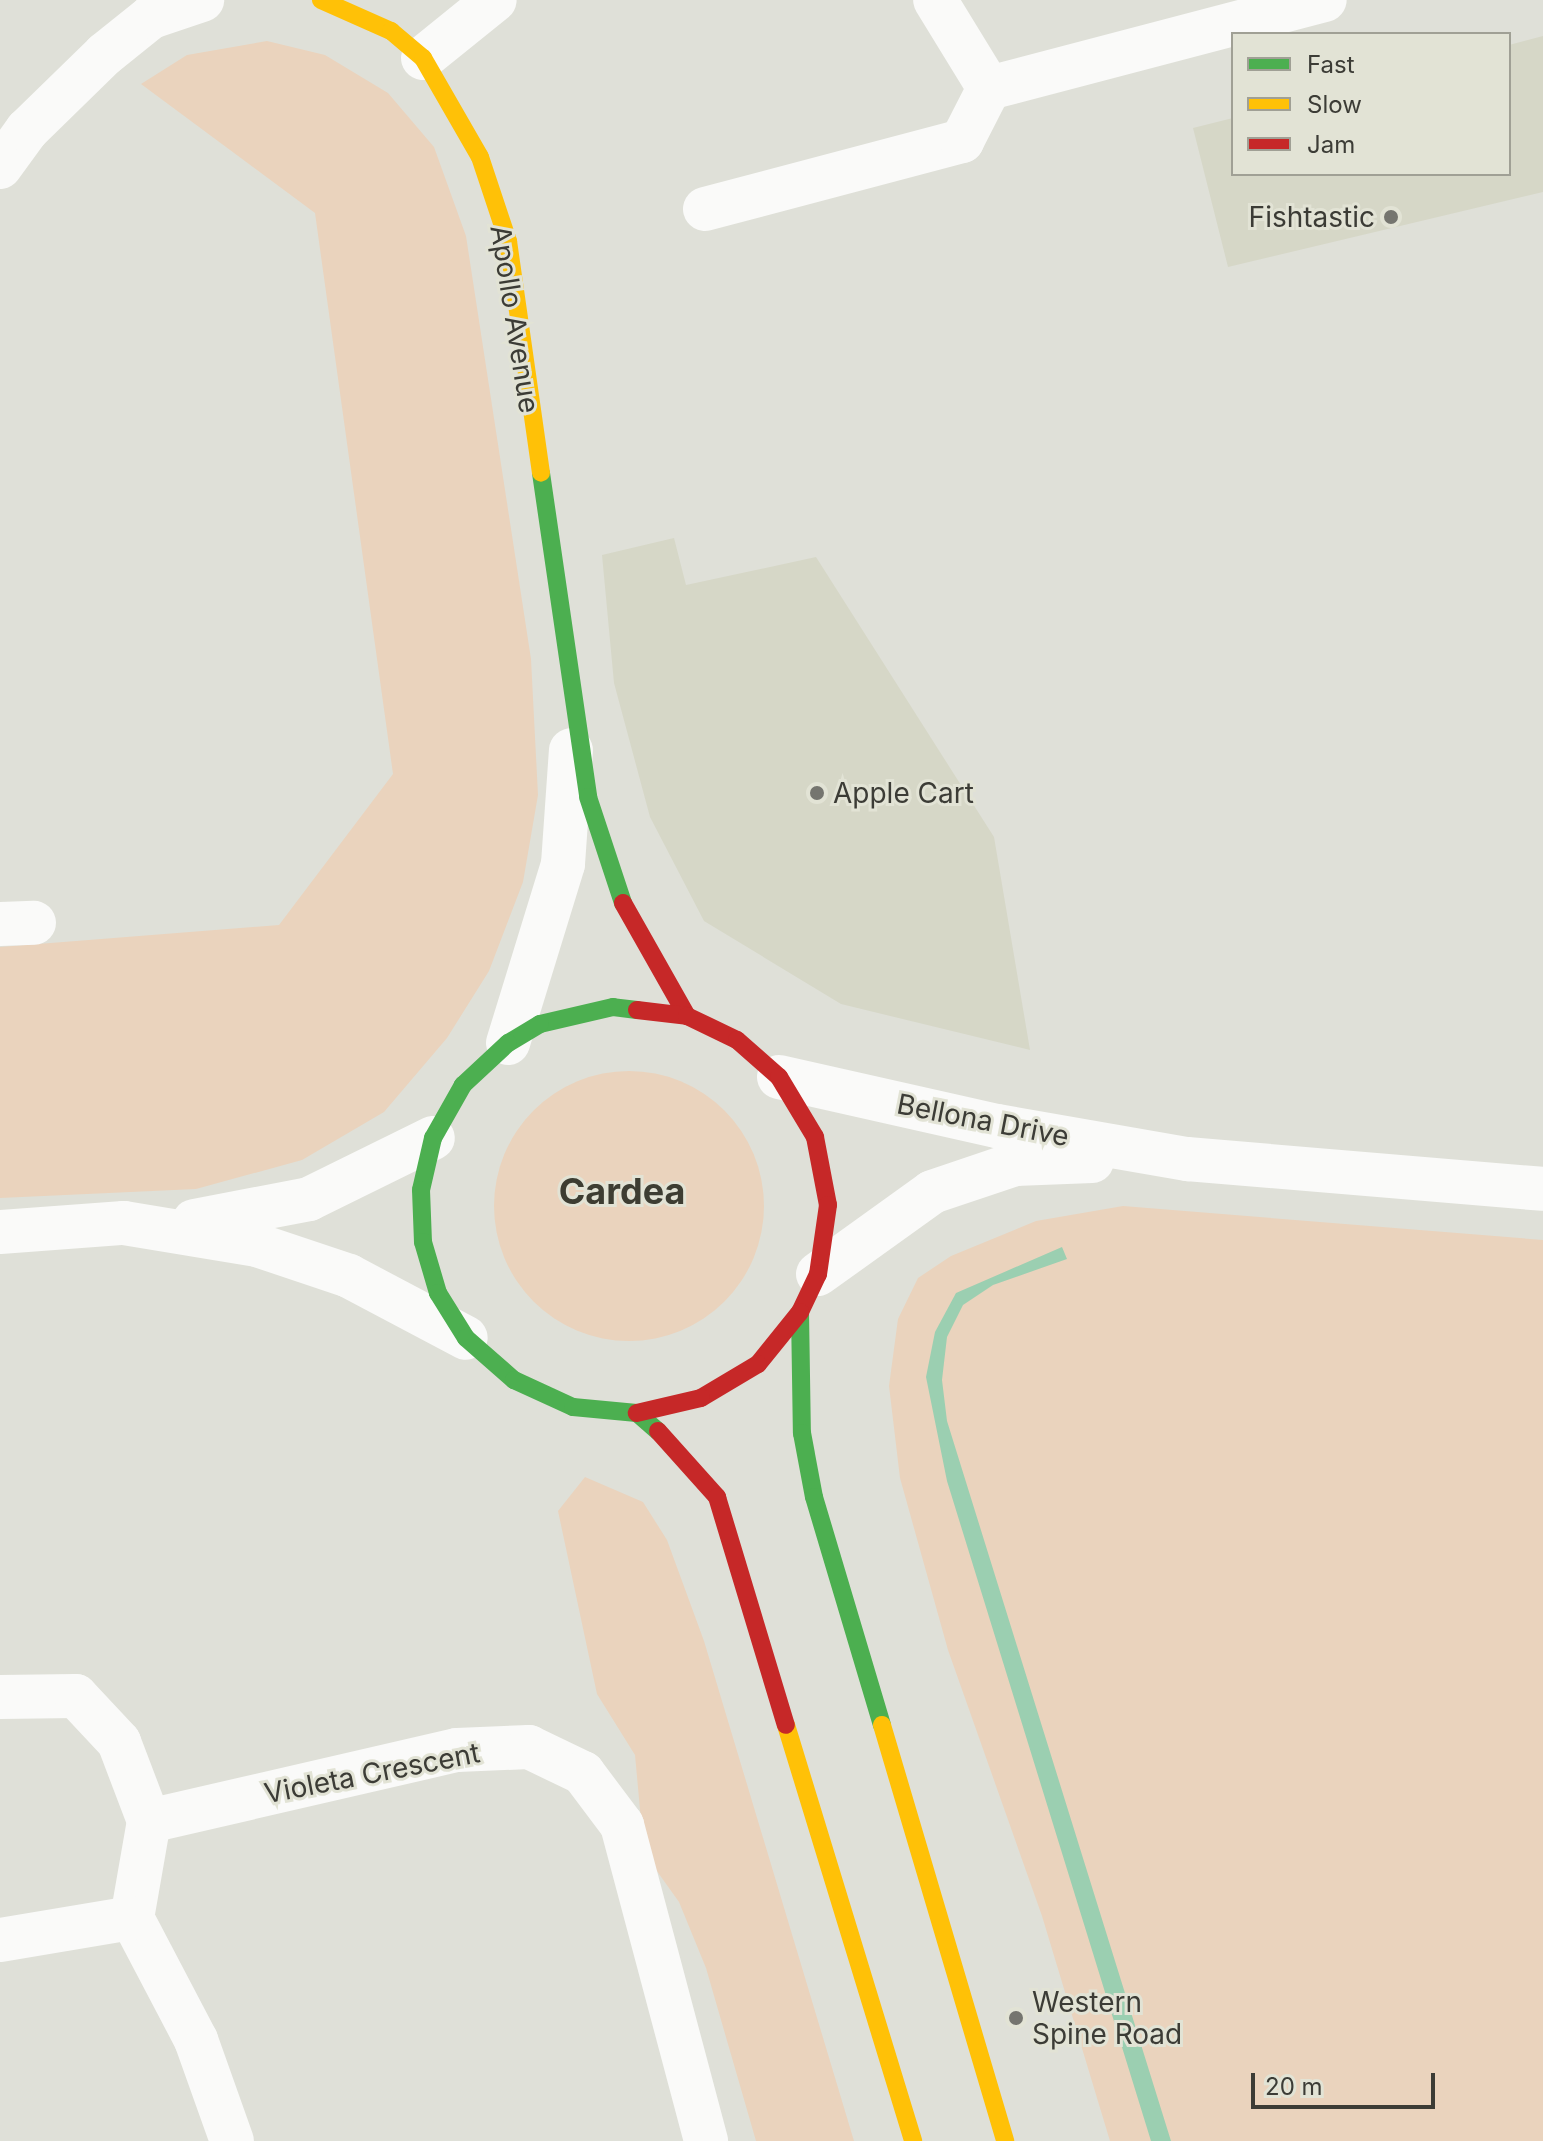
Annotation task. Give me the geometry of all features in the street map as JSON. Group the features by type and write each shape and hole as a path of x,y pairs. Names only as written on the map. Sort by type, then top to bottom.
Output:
{"street":[{"path":"0,167 27,130 105,54 151,17 202,0"},
{"name":"Apollo Avenue","path":"321,0 391,31 423,58 480,157 508,241 572,715 608,869 687,1016"},
{"path":"423,58 495,0"},
{"path":"935,0 989,88"},
{"path":"705,209 962,141 989,88 1325,0"},
{"name":"Apollo Avenue","path":"508,1043 563,864 572,715"},
{"path":"466,1338 438,1293 423,1242 421,1190 433,1138 463,1085 508,1043 575,1012 650,1008 687,1016 737,1040 779,1077 818,1151 828,1205 809,1293 802,1433 814,1497 1005,2141"},
{"name":"Bellona Drive","path":"779,1077 997,1126 1187,1159 1539,1187"},
{"path":"0,1232 148,1225 253,1213 309,1199 433,1138"},
{"name":"Bellona Drive","path":"809,1293 932,1192 1015,1164 1187,1159"},
{"path":"148,1225 300,1256 466,1338 514,1380 573,1407 637,1413 701,1398 758,1364 809,1293"},
{"path":"637,1413 684,1454 717,1497 913,2141"},
{"path":"0,1697 76,1696 119,1742 149,1821 132,1918 196,2040 224,2140"},
{"name":"Violeta Crescent","path":"149,1821 457,1750 529,1747 583,1773 622,1825 706,2141"},
{"path":"0,1940 132,1918"}],"shaded area":[{"path":"1543,36 1543,192 1228,267 1193,128 1231,118 1231,176 1511,176 1511,44"},
{"path":"267,41 325,55 388,93 434,147 466,236 531,659 538,795 523,882 489,971 447,1038 384,1112 302,1160 196,1189 0,1198 0,947 279,925 393,774 315,213 141,84 187,55"},
{"path":"674,538 686,585 816,557 994,837 1030,1050 841,1004 704,921 650,817 614,683 602,555"},
{"path":"629,1071 655,1073 681,1081 725,1110 754,1154 762,1180 762,1232 754,1258 725,1302 681,1331 655,1339 629,1341 603,1339 577,1331 533,1302 504,1258 496,1232 494,1206 496,1180 504,1154 533,1110 577,1081 603,1073"},
{"path":"1123,1206 1543,1240 1543,2141 1110,2141 1042,1916 948,1650 900,1478 889,1386 898,1319 918,1278 951,1256 1036,1221"},
{"path":"1062,1247 1067,1259 993,1285 963,1305 947,1337 942,1380 947,1421 1171,2141 1151,2141 947,1481 926,1377 935,1332 956,1293"},
{"path":"585,1477 643,1502 667,1540 704,1641 854,2141 756,2141 706,1968 679,1902 644,1853 635,1755 597,1694 558,1511"}],"traffic: fast":[{"path":"541,473 588,797 623,903"},
{"path":"637,1010 613,1007 540,1024 508,1043 463,1085 433,1138 421,1190 423,1242 438,1293 466,1338 514,1380 573,1407 637,1413 658,1431"},
{"path":"800,1312 802,1433 814,1497 882,1725"}],"traffic: slow":[{"path":"321,0 391,31 423,58 480,157 508,241 541,473"},
{"path":"786,1725 913,2141"},
{"path":"882,1725 1005,2141"}],"traffic: jam":[{"path":"623,903 687,1016"},
{"path":"637,1010 687,1016 737,1040 779,1077 815,1137 828,1205 818,1274 800,1312 758,1364 701,1398 637,1413"},
{"path":"658,1431 717,1497 786,1725"}],"place":[{"name":"Fishtastic","path":"1391,217"},
{"name":"Apple Cart","path":"817,793"},
{"name":"Western Spine Road","path":"1016,2018"}],"district":[{"name":"Cardea","path":"622,1192"}]}
